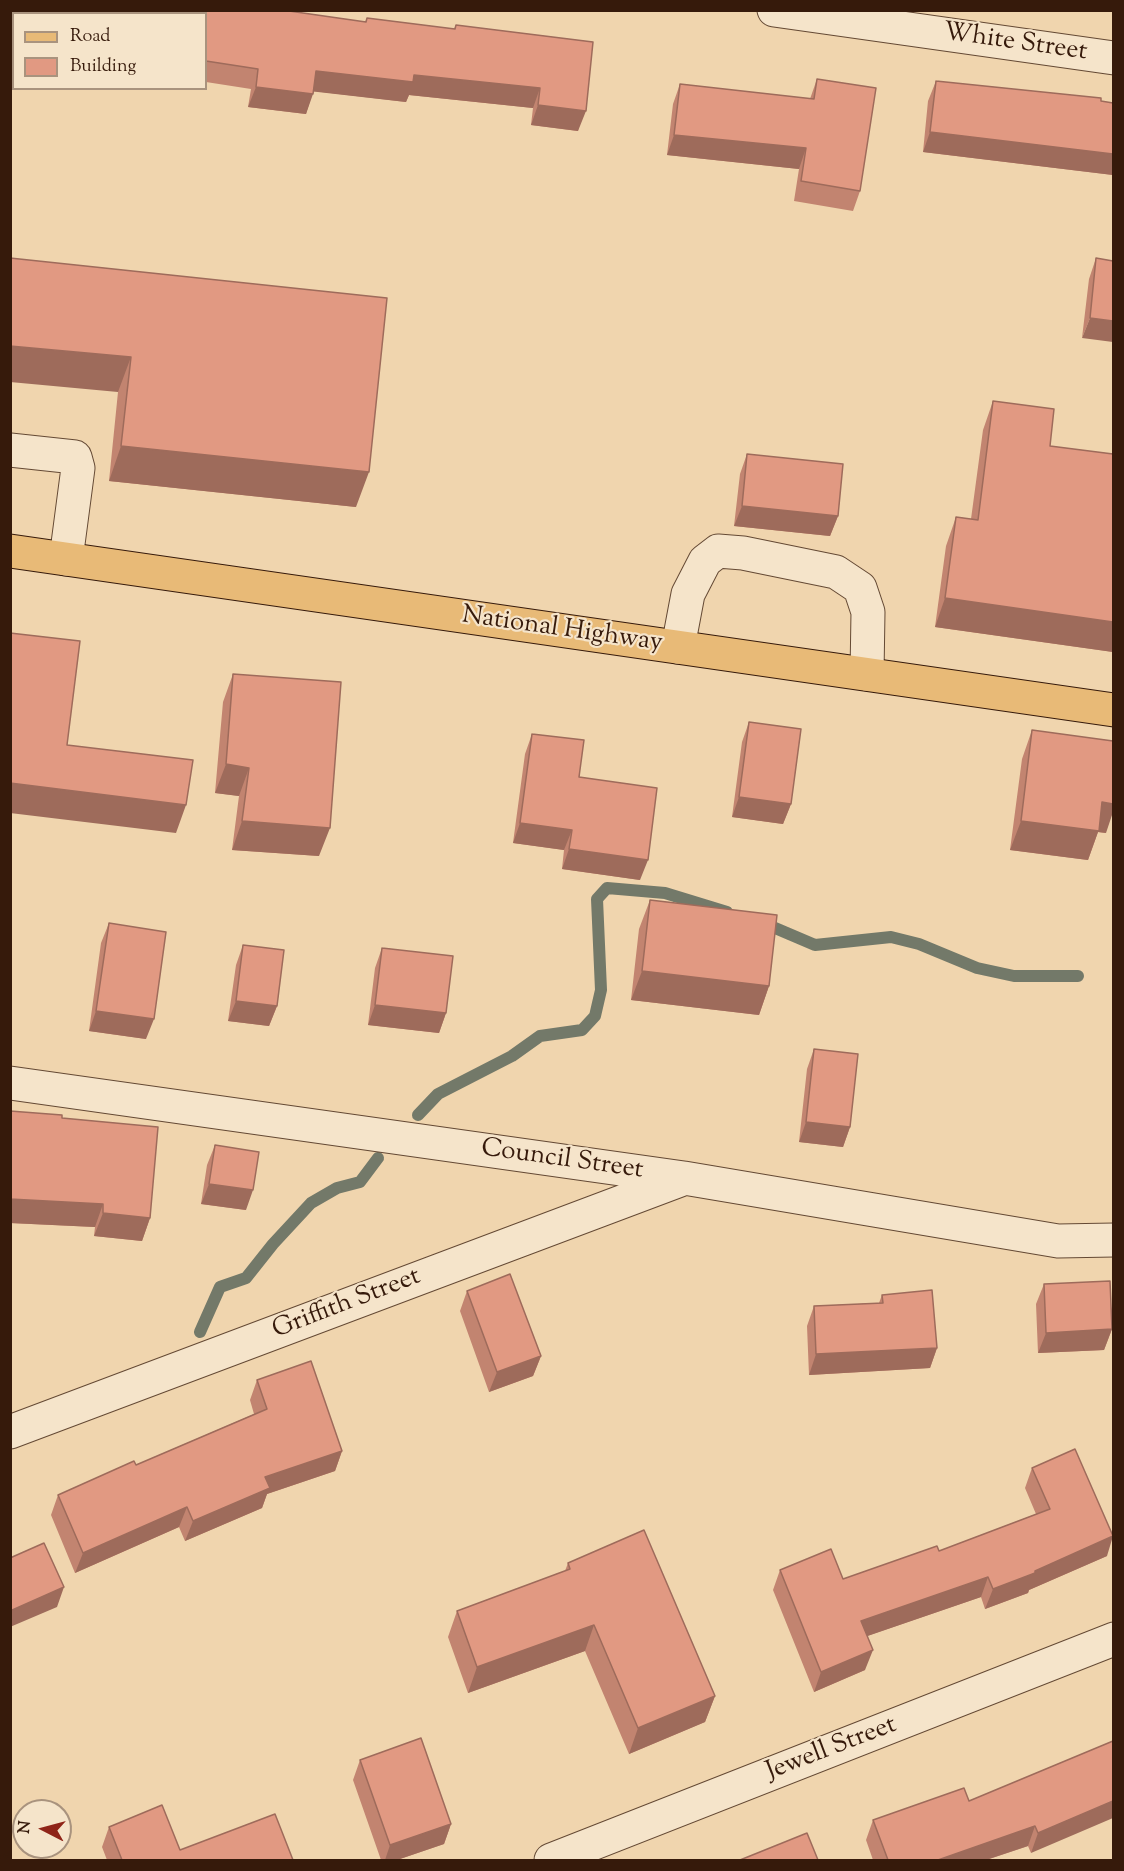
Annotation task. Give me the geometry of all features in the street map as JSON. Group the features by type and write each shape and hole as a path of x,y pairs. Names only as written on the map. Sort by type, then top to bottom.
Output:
{"main road":[{"name":"National Highway","path":"10,551 1113,710"}],"street":[{"name":"White Street","path":"774,10 1113,58"},
{"path":"10,450 75,457 78,468 66,560"},
{"path":"678,647 688,594 705,561 718,551 743,553 836,572 860,588 868,612 867,674"},
{"name":"Council Street","path":"10,1083 684,1178 1058,1241 1113,1240"},
{"name":"Griffith Street","path":"10,1432 684,1178"},
{"name":"Jewell Street","path":"551,1860 1113,1639"}],"building":[{"path":"10,10 57,10 56,12 12,12 12,52 10,52"},
{"path":"138,10 282,10 366,22 367,18 455,29 456,25 593,42 586,111 538,105 540,88 414,75 413,82 316,71 313,94 256,87 258,69 207,61 207,12 138,12"},
{"path":"817,79 876,88 860,191 801,181 806,148 674,135 680,84 814,99"},
{"path":"936,81 1101,98 1101,101 1113,103 1113,154 930,132"},
{"path":"10,258 387,298 369,472 121,446 131,357 10,346"},
{"path":"1096,258 1113,261 1113,321 1090,318"},
{"path":"993,401 1054,409 1050,446 1113,454 1113,622 945,598 956,517 978,520"},
{"path":"747,454 843,464 838,516 742,506"},
{"path":"10,633 80,641 67,745 193,760 186,805 10,783"},
{"path":"233,674 341,682 330,828 242,821 249,768 226,764"},
{"path":"749,722 801,729 791,804 739,797"},
{"path":"1032,730 1113,741 1113,804 1102,802 1099,831 1021,821"},
{"path":"532,734 584,740 579,777 657,788 648,860 569,849 572,830 520,823"},
{"path":"650,900 777,915 769,986 642,971"},
{"path":"109,923 166,932 154,1019 96,1011"},
{"path":"243,945 284,950 277,1006 236,1001"},
{"path":"382,948 453,956 446,1013 375,1005"},
{"path":"814,1049 858,1054 850,1127 806,1122"},
{"path":"10,1111 158,1127 150,1218 103,1213 103,1204 10,1199"},
{"path":"215,1145 259,1152 253,1190 209,1184"},
{"path":"510,1274 541,1356 497,1372 467,1291"},
{"path":"1110,1281 1112,1329 1046,1333 1044,1284"},
{"path":"932,1290 937,1348 816,1354 814,1306 883,1303 882,1295"},
{"path":"311,1361 342,1451 265,1477 270,1488 193,1521 187,1507 83,1553 58,1495 134,1461 136,1465 267,1409 257,1380"},
{"path":"1075,1449 1113,1536 1035,1571 1035,1573 993,1589 988,1577 861,1621 873,1650 821,1672 780,1570 831,1549 843,1579 937,1546 939,1551 1050,1509 1032,1468"},
{"path":"644,1530 715,1696 638,1728 594,1625 477,1667 457,1611 570,1569 568,1563"},
{"path":"44,1543 64,1587 10,1611 10,1558"},
{"path":"421,1738 451,1824 390,1845 360,1760"},
{"path":"1113,1741 1113,1801 1038,1833 1035,1826 938,1860 888,1860 873,1820 964,1788 969,1801"},
{"path":"162,1805 180,1850 275,1814 293,1860 122,1860 109,1827"},
{"path":"807,1833 818,1860 740,1860"}],"waterway":[{"path":"418,1115 438,1094 512,1056 540,1036 582,1030 595,1016 601,990 597,899 607,888 665,893 727,912"},
{"path":"761,922 815,945 891,937 919,944 977,968 1014,976 1078,976"},
{"path":"200,1332 220,1287 246,1278 273,1244 311,1203 337,1188 360,1182 378,1158"}]}
